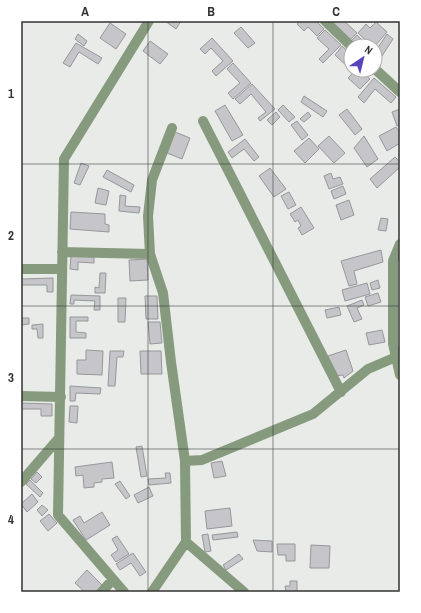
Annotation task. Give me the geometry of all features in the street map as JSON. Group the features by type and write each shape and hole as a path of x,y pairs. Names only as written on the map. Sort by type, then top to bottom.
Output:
{"street":[{"path":"124,592 58,515 64,159 149,21"},
{"path":"325,21 343,38"},
{"path":"383,76 400,92"},
{"path":"203,121 340,392"},
{"path":"152,592 186,542 185,461 163,293 150,254 148,216 152,180 172,128"},
{"path":"400,244 393,261 397,343 396,357 400,376"},
{"path":"62,252 150,254"},
{"path":"21,269 62,269"},
{"path":"185,461 202,460 313,414 368,369 396,357"},
{"path":"21,396 61,397"},
{"path":"21,482 59,438"},
{"path":"186,542 244,592"},
{"path":"102,592 113,579"}],"building":[{"path":"165,21 181,21 176,29"},
{"path":"300,21 316,21 324,29 317,36 308,27 304,31 297,24"},
{"path":"328,21 344,21 357,33 352,38 344,38"},
{"path":"376,22 387,32 382,38 363,38 358,33 366,24 370,28"},
{"path":"110,23 126,34 116,49 100,38"},
{"path":"241,27 255,43 248,48 234,33"},
{"path":"325,30 341,45 323,63 319,59 329,49 317,38"},
{"path":"78,34 87,41 84,46 75,39"},
{"path":"387,34 393,39 383,54 383,40"},
{"path":"212,38 233,61 216,76 212,71 223,61 211,48 205,54 200,49"},
{"path":"150,41 168,54 160,64 143,51"},
{"path":"76,43 102,58 98,64 79,52 70,67 63,63"},
{"path":"342,46 343,62 335,55"},
{"path":"233,63 251,83 233,99 228,93 240,83 227,69"},
{"path":"348,78 370,79 360,89"},
{"path":"374,78 396,97 391,103 375,89 364,103 358,97"},
{"path":"252,84 275,109 260,121 258,118 266,112 251,94 240,104 235,99"},
{"path":"304,96 327,111 323,117 301,102"},
{"path":"225,105 243,135 232,141 215,111"},
{"path":"283,105 295,117 289,122 278,110"},
{"path":"347,109 362,129 355,135 339,115"},
{"path":"400,109 400,125 397,126 392,112"},
{"path":"276,112 280,117 272,125 267,120"},
{"path":"308,112 311,116 304,122 300,119"},
{"path":"297,121 308,135 302,140 291,125"},
{"path":"396,127 400,133 400,143 387,151 379,136"},
{"path":"175,132 190,138 182,159 167,153"},
{"path":"329,136 345,153 334,163 318,146"},
{"path":"364,136 378,159 367,167 354,148"},
{"path":"309,138 319,149 305,163 294,151"},
{"path":"245,139 259,157 254,161 244,149 232,158 228,152"},
{"path":"395,157 400,162 400,167 377,188 370,179"},
{"path":"81,163 89,166 80,185 74,183"},
{"path":"270,168 286,189 274,197 259,176"},
{"path":"107,170 134,185 131,192 103,177"},
{"path":"331,173 333,179 340,177 343,184 329,189 324,176"},
{"path":"343,186 346,194 334,199 331,191"},
{"path":"98,188 109,191 106,205 95,203"},
{"path":"289,192 296,205 288,209 281,196"},
{"path":"120,195 126,196 125,206 140,207 139,213 119,211"},
{"path":"349,200 354,215 341,220 336,205"},
{"path":"301,207 314,228 302,235 298,228 301,226 298,220 295,222 290,214"},
{"path":"71,212 105,214 105,224 109,225 109,232 70,229"},
{"path":"381,218 388,219 386,231 378,230"},
{"path":"381,250 383,262 354,271 357,284 349,286 341,261"},
{"path":"71,256 94,257 94,263 78,262 78,270 70,269"},
{"path":"147,259 148,280 130,281 129,260"},
{"path":"100,273 106,273 105,293 95,293 95,287 99,288"},
{"path":"53,278 53,292 47,292 47,285 21,285 21,279"},
{"path":"378,280 380,288 372,290 370,283"},
{"path":"367,283 370,294 345,301 342,290"},
{"path":"378,293 381,302 368,306 365,297"},
{"path":"71,295 100,296 100,310 94,310 95,301 74,300 74,304 70,304"},
{"path":"145,296 157,296 158,319 146,319"},
{"path":"118,298 126,298 125,322 118,322"},
{"path":"362,300 364,305 357,308 362,319 354,322 347,306"},
{"path":"339,307 341,315 327,318 325,310"},
{"path":"70,317 88,317 88,321 76,321 76,332 86,333 86,338 70,338"},
{"path":"21,318 29,318 29,324 21,325"},
{"path":"148,322 160,322 162,343 150,344"},
{"path":"43,324 43,338 38,338 37,329 32,329 32,325"},
{"path":"382,330 385,342 369,345 366,333"},
{"path":"86,350 103,351 102,375 77,374 77,360 86,360"},
{"path":"346,350 353,371 344,378 343,375 335,376 328,356"},
{"path":"110,351 124,351 123,357 117,357 115,386 108,386"},
{"path":"140,351 161,351 162,374 141,374"},
{"path":"70,386 101,388 100,394 76,393 75,401 70,401"},
{"path":"21,403 52,404 52,416 41,416 41,409 21,409"},
{"path":"70,406 78,406 77,423 69,422"},
{"path":"142,446 147,476 141,477 136,447"},
{"path":"222,461 226,476 214,478 211,463"},
{"path":"112,462 114,478 102,479 102,482 94,483 94,487 84,488 83,475 76,476 75,467"},
{"path":"37,472 42,477 36,483 31,479"},
{"path":"165,473 170,473 171,483 149,485 148,479 166,478"},
{"path":"30,480 43,493 40,497 26,484"},
{"path":"120,481 130,496 126,499 115,484"},
{"path":"149,487 153,496 138,503 134,495"},
{"path":"32,494 38,502 27,512 21,504"},
{"path":"42,505 48,510 42,516 37,510"},
{"path":"230,508 232,526 207,529 205,511"},
{"path":"102,512 110,525 86,540 73,520 80,516 84,523"},
{"path":"49,514 57,523 48,531 40,521"},
{"path":"237,532 238,537 213,540 212,535"},
{"path":"208,534 211,551 205,552 202,535"},
{"path":"117,536 129,554 116,562 111,555 118,550 112,539"},
{"path":"253,540 272,541 272,552 257,551"},
{"path":"277,544 295,544 295,561 286,561 286,555 278,555"},
{"path":"311,545 330,546 329,568 310,568"},
{"path":"133,553 146,572 140,576 131,563 120,570 116,564"},
{"path":"239,554 243,559 226,570 223,565"},
{"path":"87,570 102,585 95,592 85,592 75,583"},
{"path":"290,581 297,581 297,592 286,592 285,586 290,586"}]}
